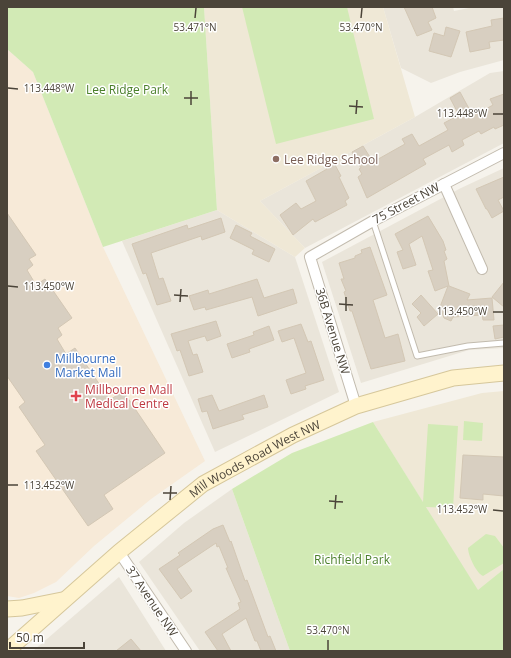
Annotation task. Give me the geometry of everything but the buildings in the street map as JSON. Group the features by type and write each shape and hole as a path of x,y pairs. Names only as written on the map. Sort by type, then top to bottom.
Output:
{"street":[{"name":"75 Street NW","path":"310,256 504,153"},
{"path":"444,184 482,269"},
{"name":"36B Avenue NW","path":"310,256 356,406"},
{"name":"Mill Woods Road West NW","path":"8,647 119,552 203,484 293,435 356,406 453,378 504,373"},
{"name":"37 Avenue NW","path":"119,552 186,651"},
{"path":"7,609 22,608 63,600"}],"lane":[{"path":"372,222 417,356 468,346 504,343"}],"shaded area":[{"name":"Lee Ridge School","path":"204,7 383,7 415,117 260,201 305,248 295,257 217,210"},
{"path":"383,7 453,7 454,11 474,7 504,7 504,60 460,72 431,83 401,68"},
{"name":"Millbourne Market Mall","path":"7,49 33,72 103,247 205,461 151,499 94,546 56,582 34,593 19,598 7,596"},
{"path":"504,71 504,143 305,248 260,201 415,117 490,73"},
{"path":"504,168 504,348 469,350 361,383 322,262 461,188"},
{"path":"217,210 295,257 339,392 215,452 122,241"},
{"path":"504,391 504,569 478,591 373,422 482,393"},
{"path":"232,489 290,651 200,651 139,562 184,523"},
{"path":"119,577 166,651 33,651"}],"green space":[{"name":"Lee Ridge Park","path":"7,7 204,7 217,210 103,247 33,72 7,49"},
{"path":"242,7 347,7 374,119 276,144"},
{"path":"464,421 483,423 482,441 463,440"},
{"name":"Richfield Park","path":"373,422 423,502 428,424 458,426 453,508 426,507 478,590 504,569 504,651 290,651 232,489 292,453"},
{"path":"486,534 495,536 504,548 504,563 483,576 473,564 468,548"}],"place":[{"name":"Lee Ridge School","path":"276,159"},
{"name":"Millbourne Market Mall","path":"47,365"},
{"name":"Millbourne Mall Medical Centre","path":"76,396"}]}
